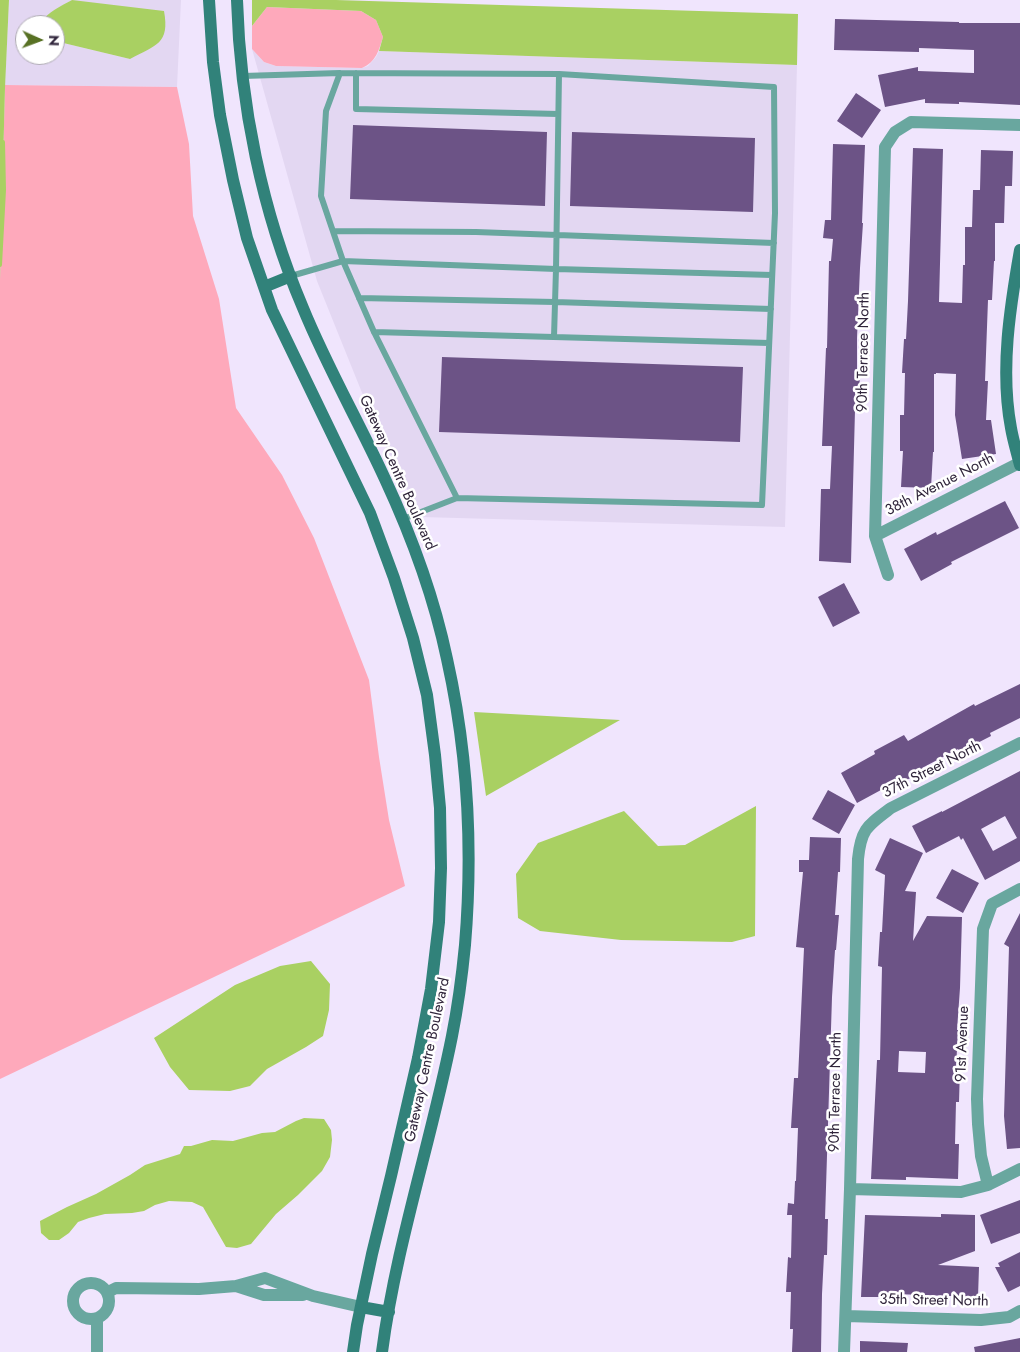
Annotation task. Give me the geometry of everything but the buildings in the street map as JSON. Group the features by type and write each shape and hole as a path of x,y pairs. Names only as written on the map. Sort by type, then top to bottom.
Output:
{"street":[{"name":"Gateway Centre Boulevard","path":"209,0 220,115 247,238 272,310 370,513 394,578 413,638 427,695 435,755 440,808 441,868 439,922 431,989 416,1067 372,1254 353,1352"},
{"name":"Gateway Centre Boulevard","path":"237,0 245,96 266,198 302,307 386,480 412,539 430,592 447,658 459,721 466,775 470,850 462,974 452,1035 396,1271 382,1352"},
{"name":"90th Terrace North","path":"888,575 876,536 885,147 894,132 911,122 1020,125"},
{"path":"1020,250 1012,300 1007,384 1020,464"},
{"path":"264,287 291,276"},
{"name":"38th Avenue North","path":"876,536 1020,464"},
{"name":"37th Street North","path":"863,833 873,821 891,808 1020,743"},
{"name":"90th Terrace North","path":"844,1352 858,860 859,846 863,833"},
{"name":"91st Avenue","path":"988,1185 981,1156 977,1099 983,929 992,904 1020,889"},
{"path":"850,1189 961,1192 988,1185 1020,1170"},
{"path":"108,1292 116,1288 199,1289 236,1286 264,1278 313,1296 389,1312"},
{"path":"92,1282 103,1287 108,1292 110,1302 106,1313 97,1319 84,1319 75,1310 73,1304 75,1292 80,1286 92,1282"},
{"name":"35th Street North","path":"846,1316 981,1320 1009,1317 1020,1311"},
{"path":"97,1319 97,1352"}],"lane":[{"path":"243,76 340,72 558,74 774,87 775,213 762,505 457,498 403,520"},
{"path":"340,72 326,111 321,196 344,261 374,332 457,498"},
{"path":"356,72 356,109 558,114"},
{"path":"554,337 558,74"},
{"path":"333,230 476,232 774,243"},
{"path":"291,276 344,261 772,275"},
{"path":"360,298 771,309"},
{"path":"374,332 769,343"}],"shaded area":[{"path":"0,0 9,0 0,280"},
{"path":"9,0 72,0 181,0 177,87 5,85"},
{"path":"72,0 164,11 165,30 159,42 130,59 65,43 65,15 48,15"},
{"path":"252,0 336,0 798,14 797,65 379,51 383,37 376,20 361,11 267,7 252,26"},
{"path":"267,7 361,11 376,20 383,37 374,59 362,68 276,66 264,62 252,49 252,26"},
{"path":"252,49 264,62 276,66 362,68 368,66 379,51 797,65 785,527 421,517 375,425 317,281"},
{"path":"5,85 177,87 189,144 193,216 219,299 236,408 282,475 314,538 369,680 389,820 405,886 0,1079 0,280"},
{"path":"474,712 620,720 486,796"},
{"path":"756,806 755,936 732,942 621,940 540,931 518,918 516,874 538,843 624,811 658,846 685,845"},
{"path":"311,961 330,984 329,1010 323,1036 267,1069 250,1086 230,1091 189,1090 170,1067 154,1038 235,985 280,966"},
{"path":"304,1118 324,1119 331,1130 330,1157 322,1171 276,1214 251,1244 237,1248 226,1247 203,1207 192,1202 169,1201 144,1211 105,1214 89,1218 78,1222 69,1233 59,1240 49,1240 41,1233 40,1221 96,1194 145,1165 180,1154 184,1146 212,1140 233,1141 262,1133 275,1132"}],"waterway":[{"path":"0,265 4,190 3,142"}]}
